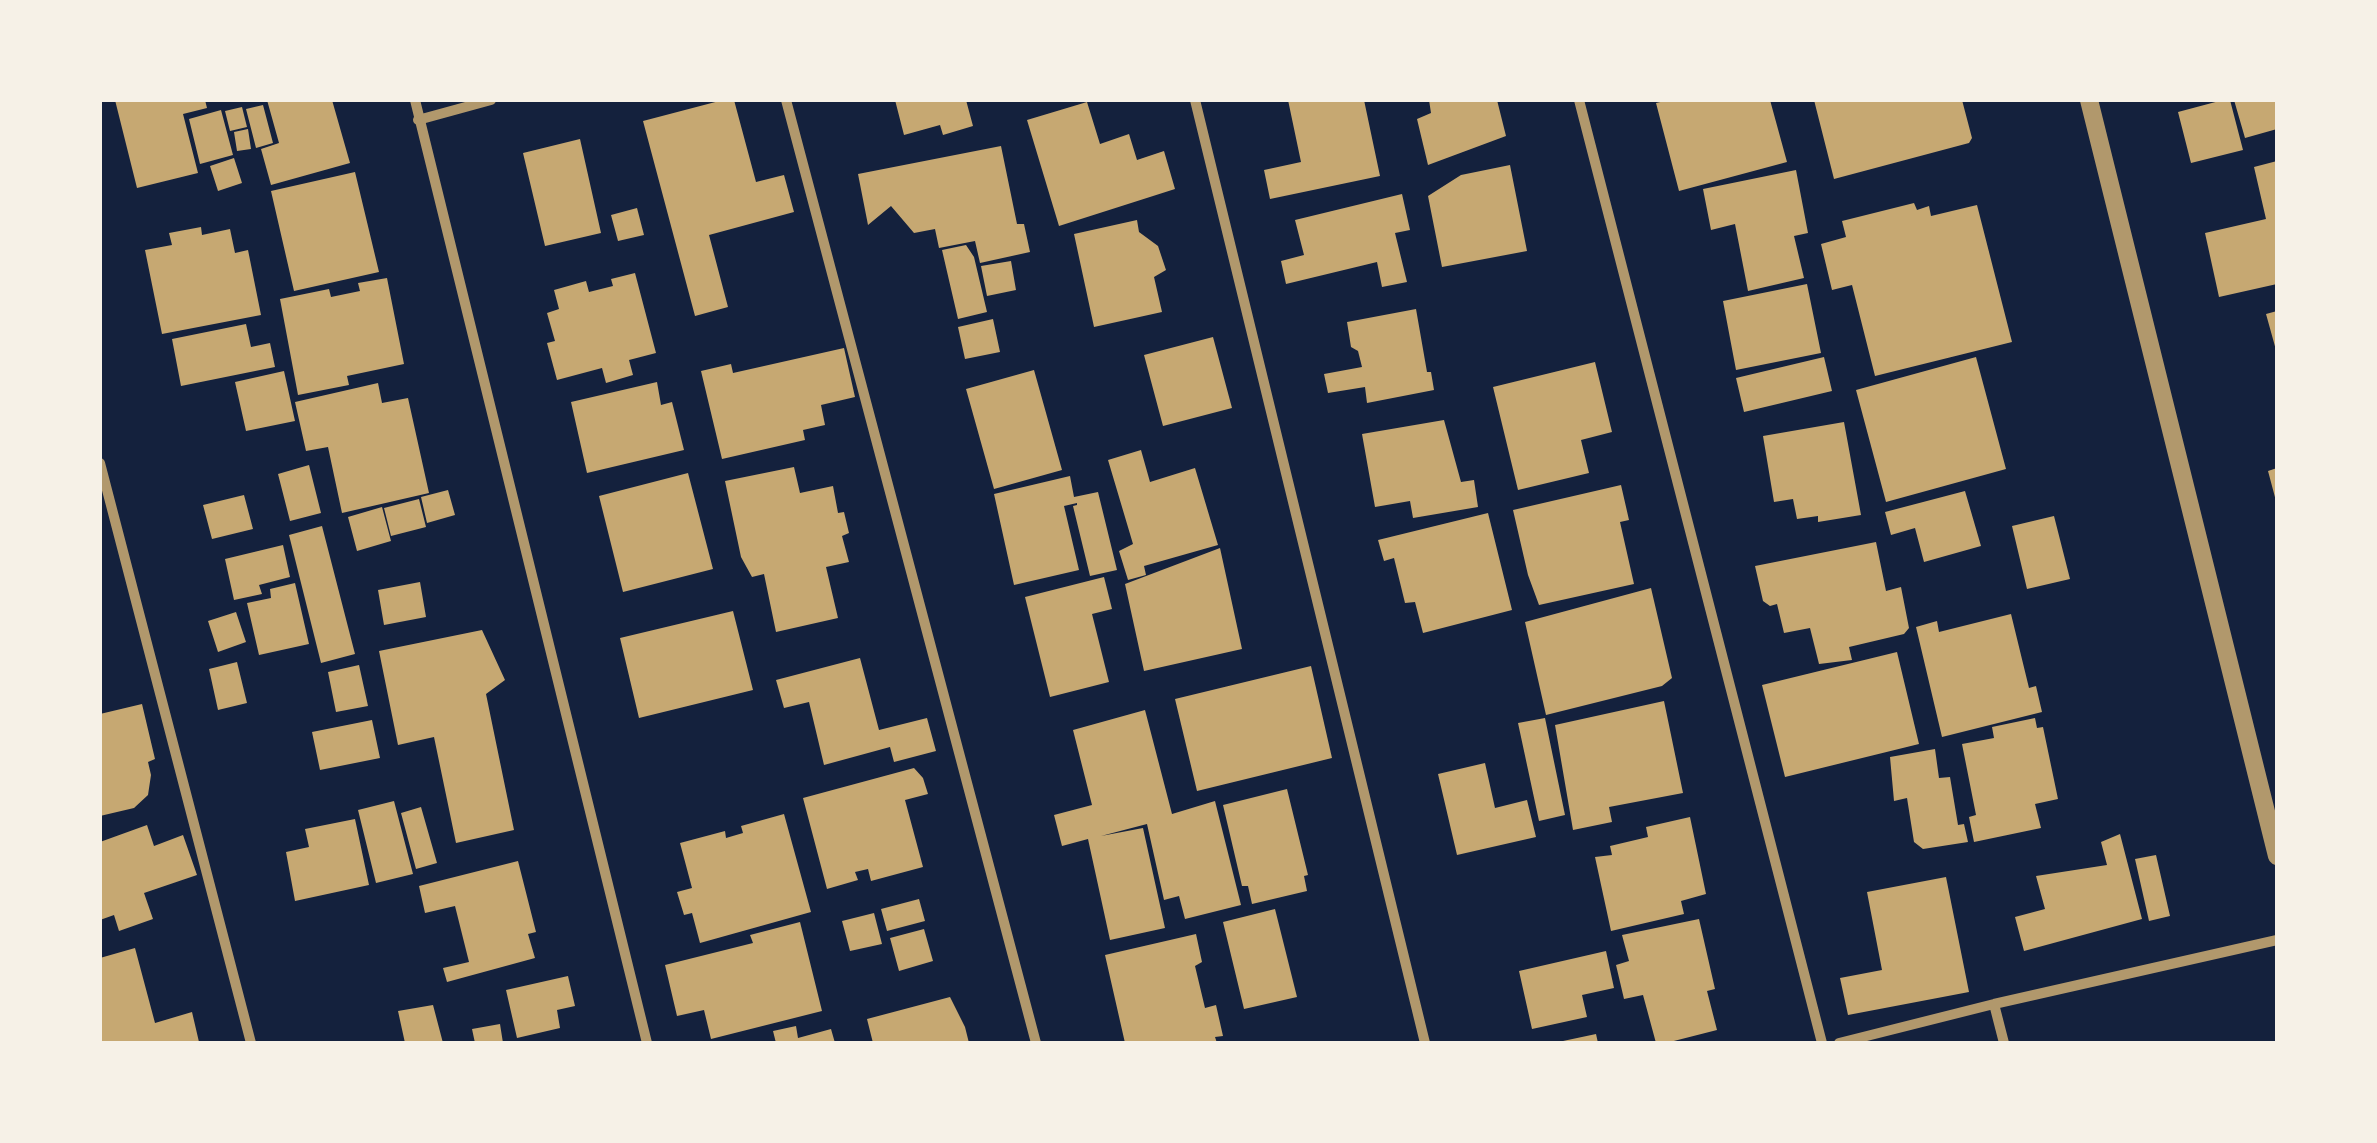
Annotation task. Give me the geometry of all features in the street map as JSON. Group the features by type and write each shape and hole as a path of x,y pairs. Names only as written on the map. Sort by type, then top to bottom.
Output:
{"street":[{"path":"415,100 647,1043"},
{"path":"418,120 491,100"},
{"path":"786,100 1036,1043"},
{"path":"1195,100 1424,1043"},
{"path":"1579,100 1822,1043"},
{"path":"2090,100 2277,856"},
{"path":"100,463 252,1043"},
{"path":"1839,1043 2277,940"},
{"path":"1994,1004 2004,1043"}],"building":[{"path":"115,100 205,100 207,108 183,114 198,173 137,188"},
{"path":"267,100 332,100 350,163 271,185 261,149 279,143"},
{"path":"734,100 756,182 784,175 794,212 709,235 728,307 695,316 643,121"},
{"path":"895,100 966,100 973,126 943,135 940,125 904,135"},
{"path":"1288,100 1364,100 1380,176 1270,199 1264,170 1301,162"},
{"path":"1429,100 1497,100 1506,136 1428,165 1417,119 1431,113"},
{"path":"1770,100 1787,162 1679,191 1656,103"},
{"path":"1814,100 1962,100 1972,138 1969,143 1834,179"},
{"path":"2230,100 2243,150 2191,163 2178,112"},
{"path":"2234,100 2277,100 2277,129 2245,138"},
{"path":"1087,102 1100,144 1129,134 1137,160 1164,151 1175,189 1059,226 1027,120"},
{"path":"263,105 273,143 256,148 246,109"},
{"path":"242,107 247,127 230,131 225,111"},
{"path":"221,110 233,155 200,164 189,119"},
{"path":"248,129 251,149 237,151 234,132"},
{"path":"580,139 601,233 545,246 523,153"},
{"path":"1001,146 1017,224 1024,224 1030,252 980,263 975,241 939,248 935,229 914,233 891,206 868,225 858,174"},
{"path":"234,158 242,183 218,191 210,166"},
{"path":"2277,161 2277,284 2219,297 2205,233 2266,219 2254,167"},
{"path":"1510,165 1527,251 1442,267 1428,196 1461,175"},
{"path":"1796,170 1808,233 1794,236 1804,278 1748,291 1735,224 1711,230 1703,189"},
{"path":"355,172 379,272 294,291 271,191"},
{"path":"1402,194 1410,230 1395,233 1407,282 1382,287 1377,262 1286,284 1281,261 1304,255 1295,220"},
{"path":"1914,203 1917,210 1929,206 1931,216 1977,205 2012,342 1875,376 1852,285 1832,290 1821,244 1846,237 1842,221"},
{"path":"637,208 644,235 618,241 611,215"},
{"path":"1137,220 1139,232 1158,246 1166,270 1154,277 1162,312 1094,327 1074,234"},
{"path":"201,227 202,235 230,229 235,253 248,250 261,315 162,334 145,250 172,245 169,233"},
{"path":"966,245 974,257 987,312 958,319 942,250"},
{"path":"1011,261 1016,290 987,296 981,266"},
{"path":"635,273 656,353 629,360 633,375 606,383 602,368 557,380 547,343 555,341 547,313 559,309 554,290 586,281 589,292 613,286 611,279"},
{"path":"387,278 404,364 347,376 349,385 298,395 280,299 329,289 331,297 360,291 358,283"},
{"path":"1807,284 1821,353 1736,370 1723,301"},
{"path":"1416,309 1434,390 1367,403 1365,387 1328,393 1324,374 1362,367 1358,351 1351,347 1347,322"},
{"path":"2277,311 2277,350 2276,350 2266,314"},
{"path":"993,319 1000,352 965,359 958,327"},
{"path":"246,324 251,347 270,343 275,367 181,386 172,339"},
{"path":"1213,337 1232,408 1163,426 1144,355"},
{"path":"844,348 855,397 821,405 825,425 803,430 805,440 722,459 701,371 731,364 733,373"},
{"path":"1824,357 1832,391 1744,412 1736,378"},
{"path":"1976,357 2006,469 1886,502 1856,390"},
{"path":"1595,362 1612,432 1581,440 1589,473 1518,490 1493,387"},
{"path":"1034,370 1062,470 994,489 966,389"},
{"path":"284,371 295,421 246,431 235,382"},
{"path":"657,382 661,405 672,402 684,450 587,473 571,402"},
{"path":"378,383 382,403 408,398 429,493 342,513 328,447 306,451 295,402"},
{"path":"1444,420 1461,482 1474,480 1478,507 1413,518 1410,501 1375,507 1362,434"},
{"path":"1844,422 1861,515 1818,522 1818,516 1797,519 1793,499 1774,502 1763,436"},
{"path":"1141,450 1150,482 1195,468 1218,545 1144,566 1146,575 1128,580 1119,551 1133,544 1108,460"},
{"path":"309,465 321,513 290,521 278,474"},
{"path":"794,467 800,493 833,486 838,513 844,512 849,533 842,536 849,562 826,567 838,618 776,632 764,574 752,577 741,557 725,481"},
{"path":"2277,468 2277,501 2276,501 2268,471"},
{"path":"688,473 713,569 623,592 599,496"},
{"path":"1070,476 1074,497 1098,492 1117,570 1090,576 1073,506 1077,503 1064,506 1079,570 1014,585 994,494"},
{"path":"1621,485 1629,520 1620,522 1634,584 1539,605 1513,510"},
{"path":"448,490 455,515 427,523 421,497"},
{"path":"1965,491 1981,546 1924,562 1915,528 1891,535 1885,512"},
{"path":"244,495 253,529 212,539 203,505"},
{"path":"419,499 426,527 391,536 384,508"},
{"path":"382,507 391,541 357,551 348,517"},
{"path":"1488,513 1512,610 1423,633 1415,602 1405,603 1394,558 1384,561 1378,540"},
{"path":"2054,516 2070,579 2027,589 2012,526"},
{"path":"322,526 355,654 321,663 289,535"},
{"path":"1876,542 1886,591 1901,587 1909,628 1904,634 1849,647 1852,660 1819,664 1810,628 1784,633 1777,604 1770,606 1763,601 1755,566"},
{"path":"283,545 290,577 259,585 262,594 234,600 225,559"},
{"path":"1220,548 1242,649 1144,671 1125,584"},
{"path":"1104,577 1112,609 1092,614 1109,682 1050,697 1025,597"},
{"path":"420,582 426,617 384,625 378,590"},
{"path":"295,583 309,644 259,655 247,603 271,598 270,589"},
{"path":"1651,588 1672,678 1662,686 1546,715 1525,622"},
{"path":"733,611 753,690 639,718 620,638"},
{"path":"236,612 246,642 218,652 208,621"},
{"path":"2011,614 2029,688 2036,686 2042,712 1942,737 1916,627 1937,621 1939,632"},
{"path":"482,630 505,680 486,694 514,830 456,843 434,737 398,745 379,651"},
{"path":"1897,652 1919,744 1785,777 1762,685"},
{"path":"860,658 879,730 927,718 936,751 894,762 890,747 824,765 809,702 784,708 776,680"},
{"path":"237,662 247,703 218,710 209,669"},
{"path":"359,665 368,706 336,712 328,672"},
{"path":"1311,666 1332,758 1197,791 1175,699"},
{"path":"1664,701 1683,793 1609,807 1612,822 1573,830 1555,725"},
{"path":"142,704 155,759 148,762 148,795 134,808 100,816 100,714"},
{"path":"1145,710 1172,814 1215,801 1241,905 1185,919 1179,896 1164,900 1147,824 1101,836 1143,828 1165,928 1110,940 1088,839 1062,846 1054,815 1092,805 1073,730"},
{"path":"1545,718 1565,815 1539,821 1518,723"},
{"path":"2035,718 2037,728 2043,727 2058,799 2035,804 2041,828 1974,842 1969,817 1976,815 1962,744 1994,738 1992,727"},
{"path":"372,720 380,758 320,770 312,732"},
{"path":"1935,749 1939,778 1950,777 1958,825 1964,824 1968,842 1923,849 1914,842 1907,798 1894,801 1890,757"},
{"path":"1485,763 1495,808 1527,800 1536,837 1457,855 1438,774"},
{"path":"914,768 923,778 928,794 905,800 923,867 871,881 868,869 855,872 858,880 827,889 803,798"},
{"path":"1287,789 1308,875 1304,876 1307,891 1252,904 1248,886 1242,886 1223,805"},
{"path":"394,801 413,874 376,883 358,810"},
{"path":"421,807 437,863 416,869 401,813"},
{"path":"784,814 811,912 700,943 692,913 684,915 677,892 692,888 680,843 725,831 726,838 743,833 741,826"},
{"path":"1690,817 1706,894 1681,901 1684,914 1611,931 1595,857 1612,855 1610,846 1648,837 1646,827"},
{"path":"355,819 369,885 295,901 286,852 309,847 305,829"},
{"path":"147,825 154,846 183,835 197,875 144,893 153,919 119,931 114,915 100,920 100,842"},
{"path":"2120,834 2142,919 2024,951 2015,917 2045,909 2036,876 2107,865 2101,842"},
{"path":"2156,855 2170,916 2149,921 2135,859"},
{"path":"518,861 536,932 528,934 535,958 447,982 443,968 469,962 455,906 425,913 419,886"},
{"path":"1946,877 1969,992 1848,1015 1840,978 1882,970 1867,892"},
{"path":"919,899 925,921 887,931 881,909"},
{"path":"1275,909 1297,997 1244,1009 1223,922"},
{"path":"874,913 882,944 850,951 842,921"},
{"path":"1699,919 1715,989 1707,991 1717,1030 1656,1043 1643,995 1624,999 1616,965 1629,961 1622,935"},
{"path":"800,922 822,1011 711,1039 704,1010 677,1016 665,965 753,943 750,935"},
{"path":"924,929 933,961 899,971 890,938"},
{"path":"1196,934 1202,962 1195,966 1205,1008 1216,1005 1223,1036 1215,1037 1217,1043 1125,1043 1105,955"},
{"path":"135,948 155,1023 192,1012 199,1042 100,1043 100,958"},
{"path":"1606,951 1614,988 1582,995 1587,1017 1532,1029 1519,971"},
{"path":"568,976 575,1006 557,1010 560,1028 517,1038 506,990"},
{"path":"950,997 969,1043 873,1043 867,1019"},
{"path":"433,1005 443,1043 405,1043 398,1011"},
{"path":"500,1024 503,1043 475,1043 472,1029"},
{"path":"796,1026 798,1038 831,1029 835,1043 776,1043 773,1031"},
{"path":"1596,1034 1598,1043 1563,1043 1563,1041"}]}
